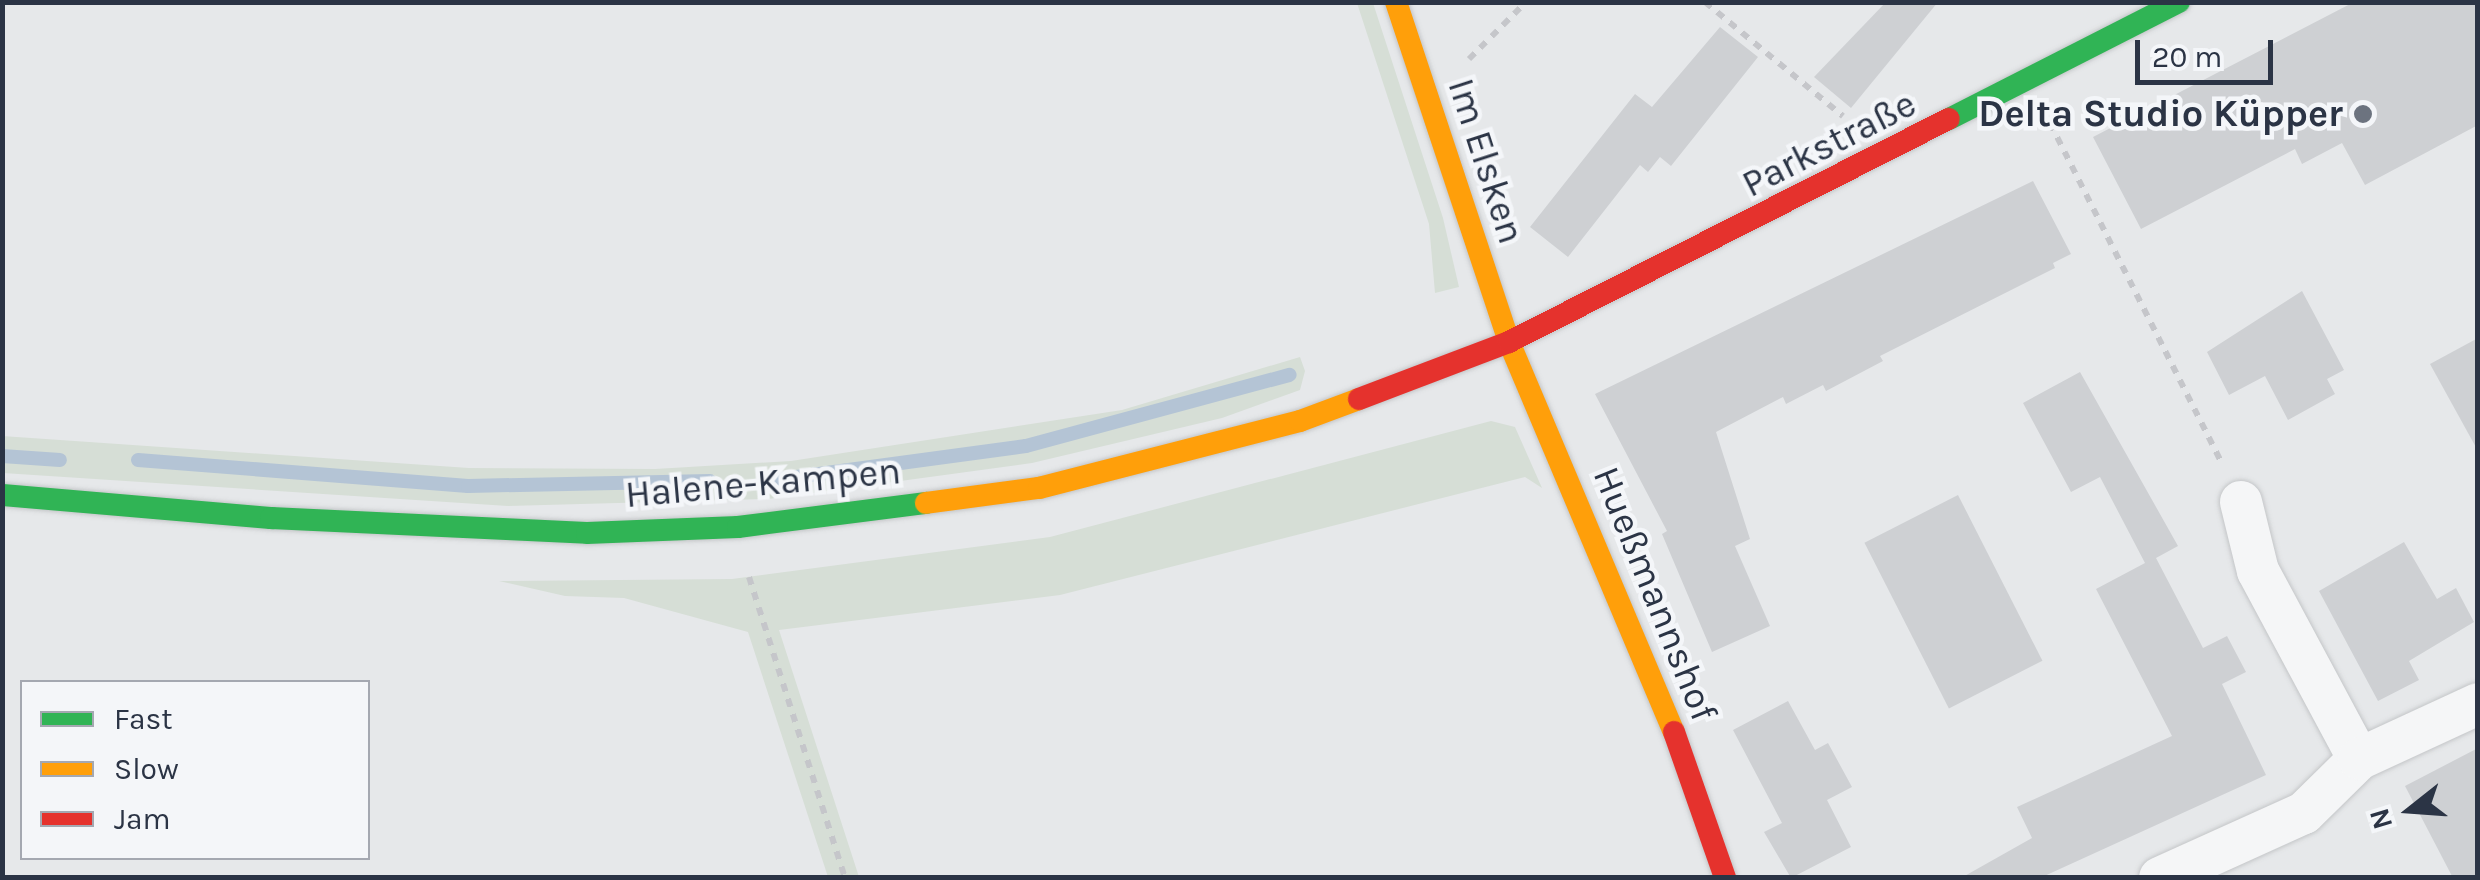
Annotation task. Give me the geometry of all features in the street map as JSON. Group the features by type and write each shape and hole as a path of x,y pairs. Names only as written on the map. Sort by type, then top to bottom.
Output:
{"street":[{"name":"Im Elsken","path":"1396,2 1508,342"},
{"name":"Parkstraße","path":"1508,342 2179,2"},
{"name":"Halene-Kampen","path":"2,495 414,526 587,533 738,527 1039,488 1300,422 1508,342"},
{"name":"Hueßmannshof","path":"1508,342 1667,714 1724,878"},
{"path":"2241,502 2258,571 2359,759"},
{"path":"2160,878 2304,813 2359,759 2478,704"}],"path":[{"path":"1430,99 1526,2"},
{"path":"1705,2 1888,152"},
{"path":"2028,79 2241,502"},
{"path":"748,575 845,878"}],"shaded area":[{"path":"1357,3 1373,3 1443,218 1459,287 1435,293 1429,224"},
{"path":"1300,357 1305,371 1300,390 1222,418 1032,463 768,499 508,506 3,473 2,436 469,468 655,469 791,461 1122,410"},
{"path":"1491,421 1515,427 1542,488 1525,477 1060,595 779,630 859,877 828,877 748,632 624,598 565,596 499,581 732,579 1050,537"}],"building":[{"path":"1886,2 1938,2 1851,108 1814,77"},
{"path":"2354,2 2478,2 2478,125 2365,185 2342,143 2302,164 2295,149 2141,229 2093,137"},
{"path":"1720,27 1758,57 1671,166 1660,157 1648,172 1640,165 1568,257 1530,227 1635,94 1652,107"},
{"path":"2033,181 2071,254 2053,263 2055,268 1880,356 1883,361 1826,391 1823,385 1786,404 1783,397 1716,432 1750,539 1735,546 1770,626 1712,652 1662,534 1667,531 1595,394"},
{"path":"2302,291 2344,370 2327,379 2335,394 2288,420 2265,376 2229,395 2207,352"},
{"path":"2478,338 2478,451 2430,364"},
{"path":"2080,372 2178,546 2156,558 2203,648 2227,636 2246,672 2222,684 2266,775 2040,878 1961,878 2032,838 2017,807 2172,736 2096,589 2145,563 2100,477 2071,492 2023,403"},
{"path":"1958,495 2042,661 1949,708 1864,543"},
{"path":"2404,542 2437,599 2456,588 2474,622 2409,661 2419,680 2378,701 2319,591"},
{"path":"1788,701 1815,750 1828,743 1852,787 1827,800 1851,847 1791,878 1764,832 1782,823 1733,730"},
{"path":"2478,748 2478,878 2453,878 2405,786"}],"waterway":[{"path":"767,481 1026,446 1290,375"},
{"path":"2,456 60,460"},
{"path":"138,460 468,486 710,481"}],"traffic: fast":[{"path":"1949,119 2179,2"},
{"path":"2,495 271,518 587,533 738,527 926,503"}],"traffic: slow":[{"path":"1396,2 1509,342 1674,732"},
{"path":"926,503 1039,488 1300,421 1359,399"}],"traffic: jam":[{"path":"1359,399 1509,342 1949,119"},
{"path":"1674,732 1725,878"}],"place":[{"name":"Delta Studio Küpper","path":"2363,114"}]}
